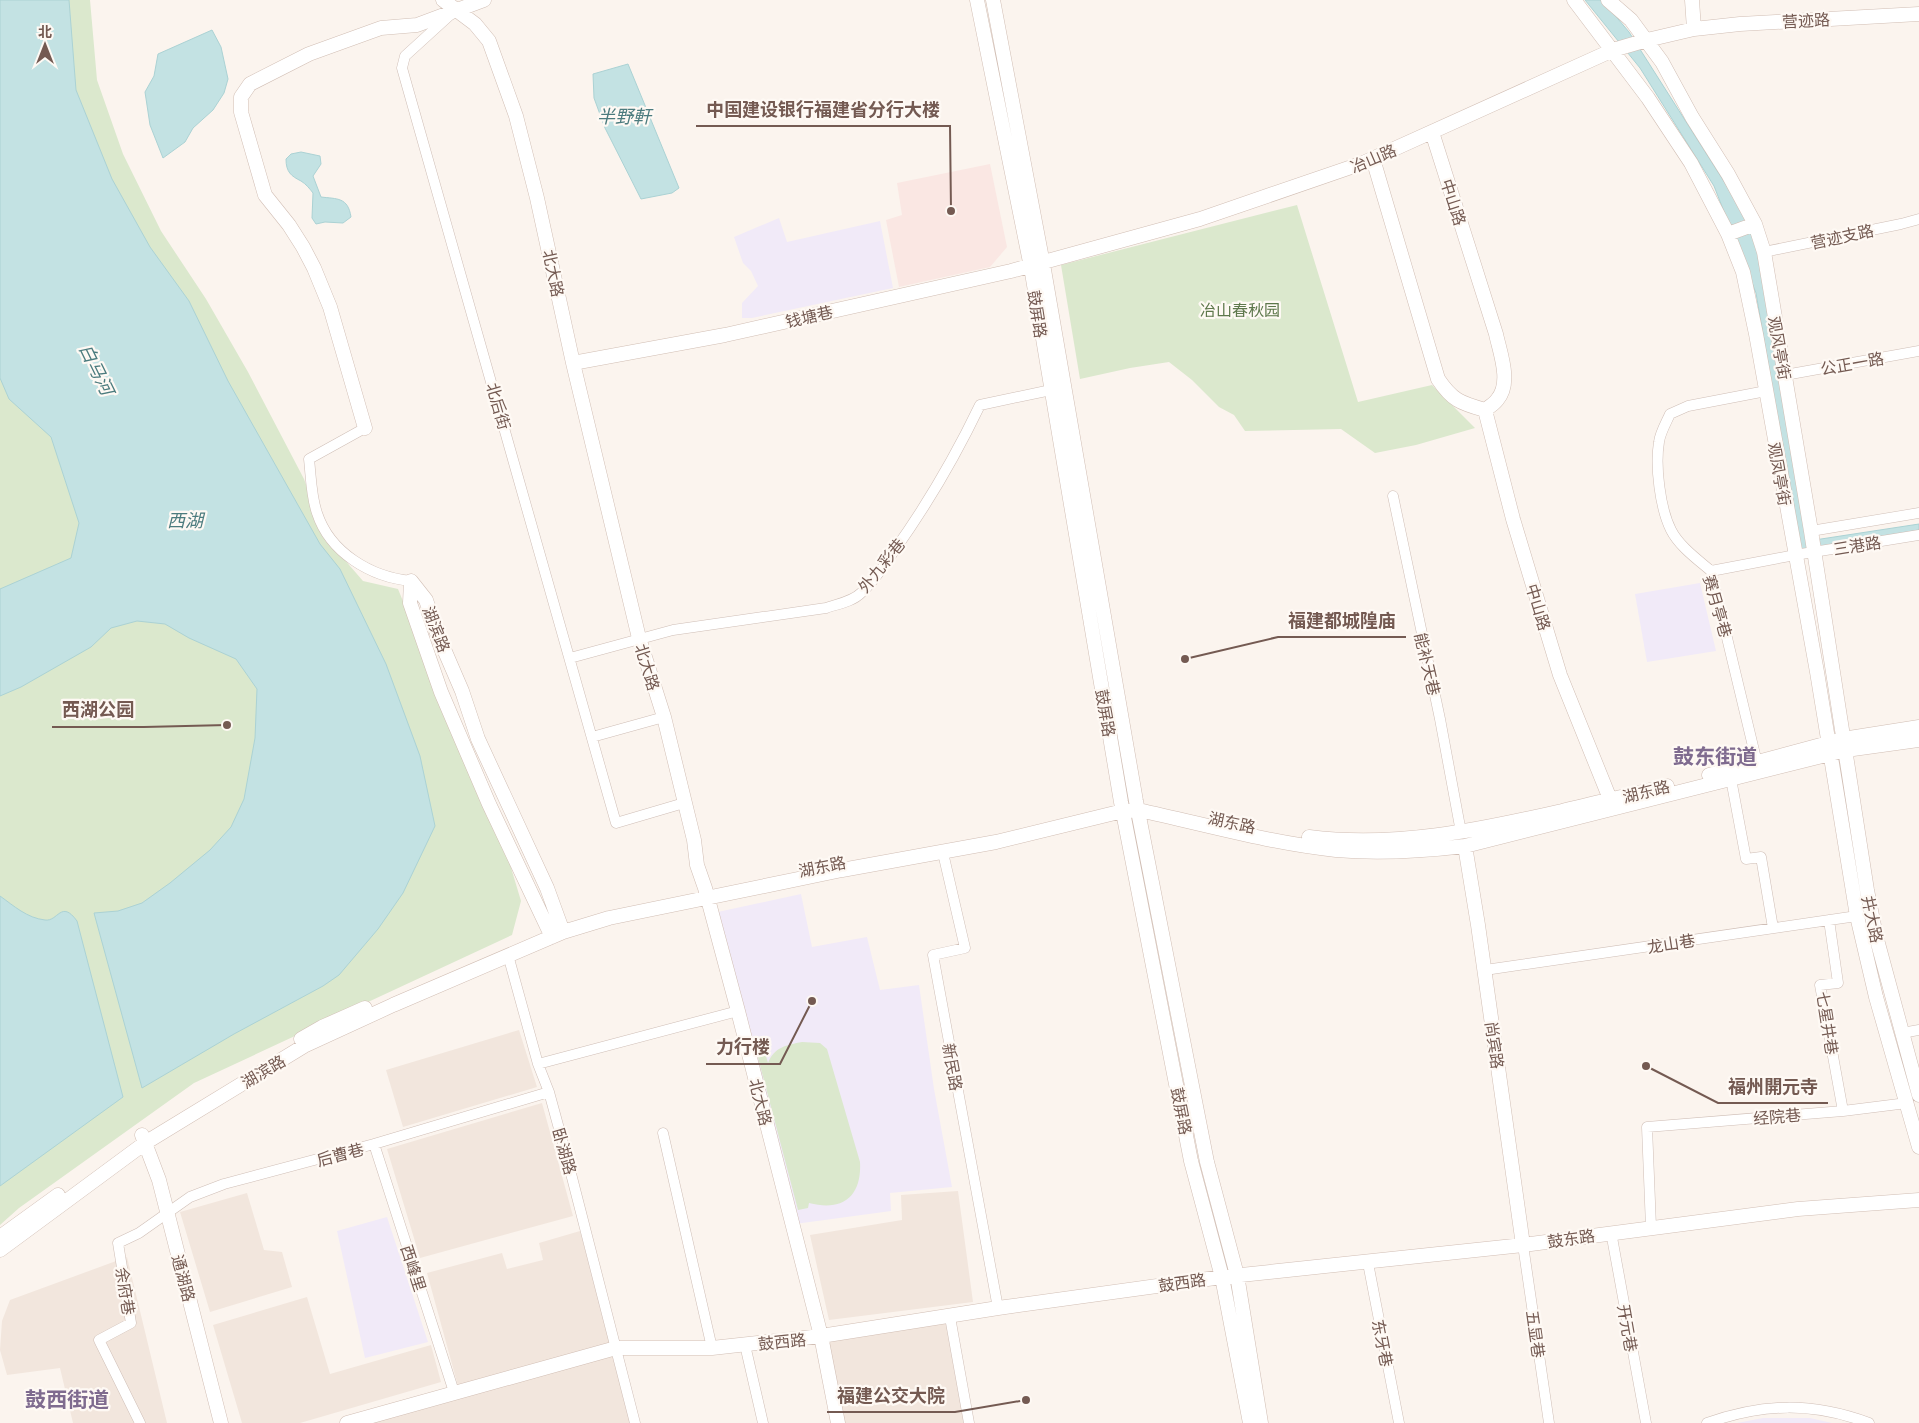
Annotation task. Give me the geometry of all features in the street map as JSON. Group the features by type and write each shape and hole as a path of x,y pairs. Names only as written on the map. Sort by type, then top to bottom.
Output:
{"street":[{"name":"北大路","path":"443,0 458,3 489,41 516,116 639,638 664,717 694,840 697,865 738,1011 821,1336 838,1423"},
{"path":"411,581 392,578 356,562 331,541 316,511 309,459 365,428 330,307 314,268 289,225 265,195 242,112 241,96 250,84 309,54 381,28 417,25 467,0"},
{"path":"458,3 484,0"},
{"name":"鼓屏路","path":"977,0 1037,265 1051,390 1122,806 1191,1160 1222,1277 1250,1423"},
{"name":"鼓屏路","path":"993,0 1037,265 1137,805 1207,1162 1237,1275 1261,1423"},
{"path":"1574,0 1614,50"},
{"name":"观风亭街","path":"1608,0 1631,20 1662,62 1755,224 1764,252 1811,531 1844,745"},
{"path":"1692,0 1694,30"},
{"name":"北后街","path":"458,3 405,56 402,68 616,823 684,803"},
{"name":"营迹路","path":"1694,30 1740,24 1919,14"},
{"name":"冶山路","path":"1037,265 1200,219 1373,159 1614,50 1647,40 1694,30"},
{"name":"观凤亭街","path":"1614,50 1691,163 1728,234 1743,272 1756,334 1817,672 1857,916 1876,997 1919,1147"},
{"name":"中山路","path":"1432,132 1496,334 1503,364 1504,384 1501,392 1498,399 1485,410 1516,528 1557,666 1610,800"},
{"path":"1373,159 1438,379 1449,395 1467,405 1485,410"},
{"name":"营迹支路","path":"1764,252 1919,219"},
{"path":"1728,234 1755,224"},
{"name":"钱塘巷","path":"573,363 725,335 1037,265"},
{"name":"公正一路","path":"1785,375 1919,351"},
{"name":"外九彩巷","path":"570,658 673,630 826,608 847,602 860,594 880,571 930,498 958,451 980,406 1051,390"},
{"name":"赛月亭巷","path":"1757,762 1710,571 1691,554 1671,530 1664,507 1658,474 1659,442 1670,414 1688,406 1766,391"},
{"name":"能补天巷","path":"1393,496 1463,839"},
{"path":"1811,531 1919,513"},
{"name":"三港路","path":"1710,571 1795,554 1919,535"},
{"name":"湖滨路","path":"411,581 410,603 441,692 489,804 556,930"},
{"name":"湖滨路","path":"411,581 426,600 437,633 462,691 478,739 547,888 556,930"},
{"path":"592,737 664,717"},
{"name":"湖东路","path":"706,893 1122,806 1137,805 1233,833 1336,850 1369,852 1414,851 1731,779 1829,749 1919,727"},
{"name":"湖东路","path":"1844,745 1919,740"},
{"name":"井大路","path":"1844,745 1876,936 1919,1095"},
{"name":"湖东路","path":"1463,839 1520,821 1757,762 1829,749"},
{"path":"1731,779 1746,859 1761,857 1773,928"},
{"name":"湖东路","path":"556,930 607,910 943,853 996,842 1122,806"},
{"name":"尚宾路","path":"1463,839 1485,970 1523,1245"},
{"name":"新民路","path":"943,853 965,948 933,955 998,1308"},
{"name":"龙山巷","path":"1485,970 1857,916"},
{"name":"七星井巷","path":"1829,920 1838,982 1820,985 1843,1111"},
{"name":"湖滨路","path":"0,1250 143,1139 304,1046 393,1004 508,956 556,930"},
{"name":"湖滨路","path":"0,1237 143,1139 322,1027 556,930"},
{"name":"卧湖路","path":"508,956 538,1064 549,1092 635,1423"},
{"path":"538,1064 738,1011"},
{"path":"1902,1033 1919,1030"},
{"name":"后曹巷","path":"139,1233 190,1197 224,1184 374,1144 549,1092"},
{"name":"经院巷","path":"1651,1228 1647,1127 1843,1111 1906,1103"},
{"path":"663,1133 712,1348"},
{"name":"通湖路","path":"143,1139 159,1180 221,1423"},
{"name":"西峰里","path":"374,1144 454,1392"},
{"name":"鼓东路","path":"1222,1277 1368,1263 1523,1245 1798,1209 1919,1200"},
{"name":"开元巷","path":"1611,1232 1646,1423"},
{"name":"余府巷","path":"139,1233 118,1243 131,1323 99,1340 140,1423"},
{"name":"五显巷","path":"1523,1245 1549,1423"},
{"name":"东牙巷","path":"1368,1263 1398,1423"},
{"name":"鼓西路","path":"348,1423 616,1348 712,1348 745,1345 821,1336 998,1308 1222,1277"},
{"path":"950,1316 969,1423"},
{"path":"745,1345 763,1423"},
{"path":"1707,1423 1746,1411 1790,1408 1828,1410 1868,1423"}],"shaded area":[{"path":"990,164 1007,247 990,267 899,287 886,220 902,215 897,183"},
{"path":"779,218 787,242 880,221 893,288 752,318 742,318 742,303 758,286 751,271 743,263 734,237"},
{"path":"1700,583 1716,651 1647,662 1635,594"},
{"path":"801,894 812,947 867,937 880,990 919,985 934,1089 952,1187 890,1193 891,1211 795,1224 713,913"},
{"path":"519,1030 537,1087 403,1127 386,1070"},
{"path":"542,1103 573,1216 420,1258 387,1149"},
{"path":"958,1191 973,1302 829,1320 810,1235 902,1220 901,1195"},
{"path":"247,1193 264,1250 282,1252 292,1287 210,1312 180,1212"},
{"path":"387,1217 428,1342 365,1358 337,1231"},
{"path":"580,1231 611,1345 458,1386 427,1273 502,1253 507,1269 543,1260 539,1243"},
{"path":"127,1257 167,1423 73,1423 60,1368 7,1375 0,1350 2,1321 10,1300"},
{"path":"307,1297 330,1374 431,1345 441,1382 300,1423 242,1423 213,1325"},
{"path":"949,1320 967,1423 845,1423 825,1341"},
{"path":"616,1348 635,1423 348,1423"},
{"path":"1763,1418 1810,1418 1832,1423 1737,1423"}],"green space":[{"path":"0,0 90,0 97,80 123,154 161,231 206,299 248,372 304,479 324,536 363,581 398,589 509,861 521,901 512,935 194,1083 19,1208 0,1225"},
{"name":"冶山春秋园","path":"1297,205 1358,402 1432,385 1475,428 1416,445 1375,453 1341,429 1245,431 1234,415 1219,407 1192,380 1169,362 1080,379 1061,265"},
{"path":"802,1042 820,1043 827,1049 860,1162 860,1174 858,1184 848,1199 832,1205 809,1203 808,1208 798,1210 756,1050 764,1049 768,1063 777,1050"}],"water":[{"name":"西湖","path":"0,0 69,0 76,90 112,179 150,247 189,301 228,381 320,544 340,569 386,664 420,756 435,826 403,893 378,929 339,975 323,986 234,1034 142,1088 94,913 118,911 142,903 210,850 231,827 244,799 255,738 257,689 236,659 189,638 165,624 137,621 111,628 91,647 21,687 0,696 0,589 71,558 79,523 51,437 9,399 0,378"},
{"path":"1585,0 1602,0 1629,32 1744,213 1762,264 1808,541 1919,524 1919,532 1800,550 1756,293 1714,186 1640,68"},
{"path":"212,30 221,47 228,79 224,93 213,110 193,128 185,142 163,158 150,125 145,92 154,76 158,54"},
{"name":"半野軒","path":"628,64 679,188 672,193 641,199 605,128 594,98 593,74"},
{"path":"301,152 320,156 321,164 313,176 321,197 341,200 350,210 351,217 343,223 325,222 316,224 312,218 313,193 305,184 290,173 286,163 286,159 291,154"},
{"path":"0,896 21,911 38,919 49,920 60,913 67,912 77,921 123,1097 0,1186"}],"place":[{"name":"中国建设银行福建省分行大楼","path":"951,211"},
{"name":"福建都城隍庙","path":"1185,659"},
{"name":"西湖公园","path":"227,725"},
{"name":"力行楼","path":"812,1001"},
{"name":"福州開元寺","path":"1646,1066"},
{"name":"福建公交大院","path":"1026,1400"}],"district":[{"name":"鼓东街道","path":"1715,755"},
{"name":"鼓西街道","path":"67,1398"}],"water label":[{"name":"白马河","path":"97,369"}]}
